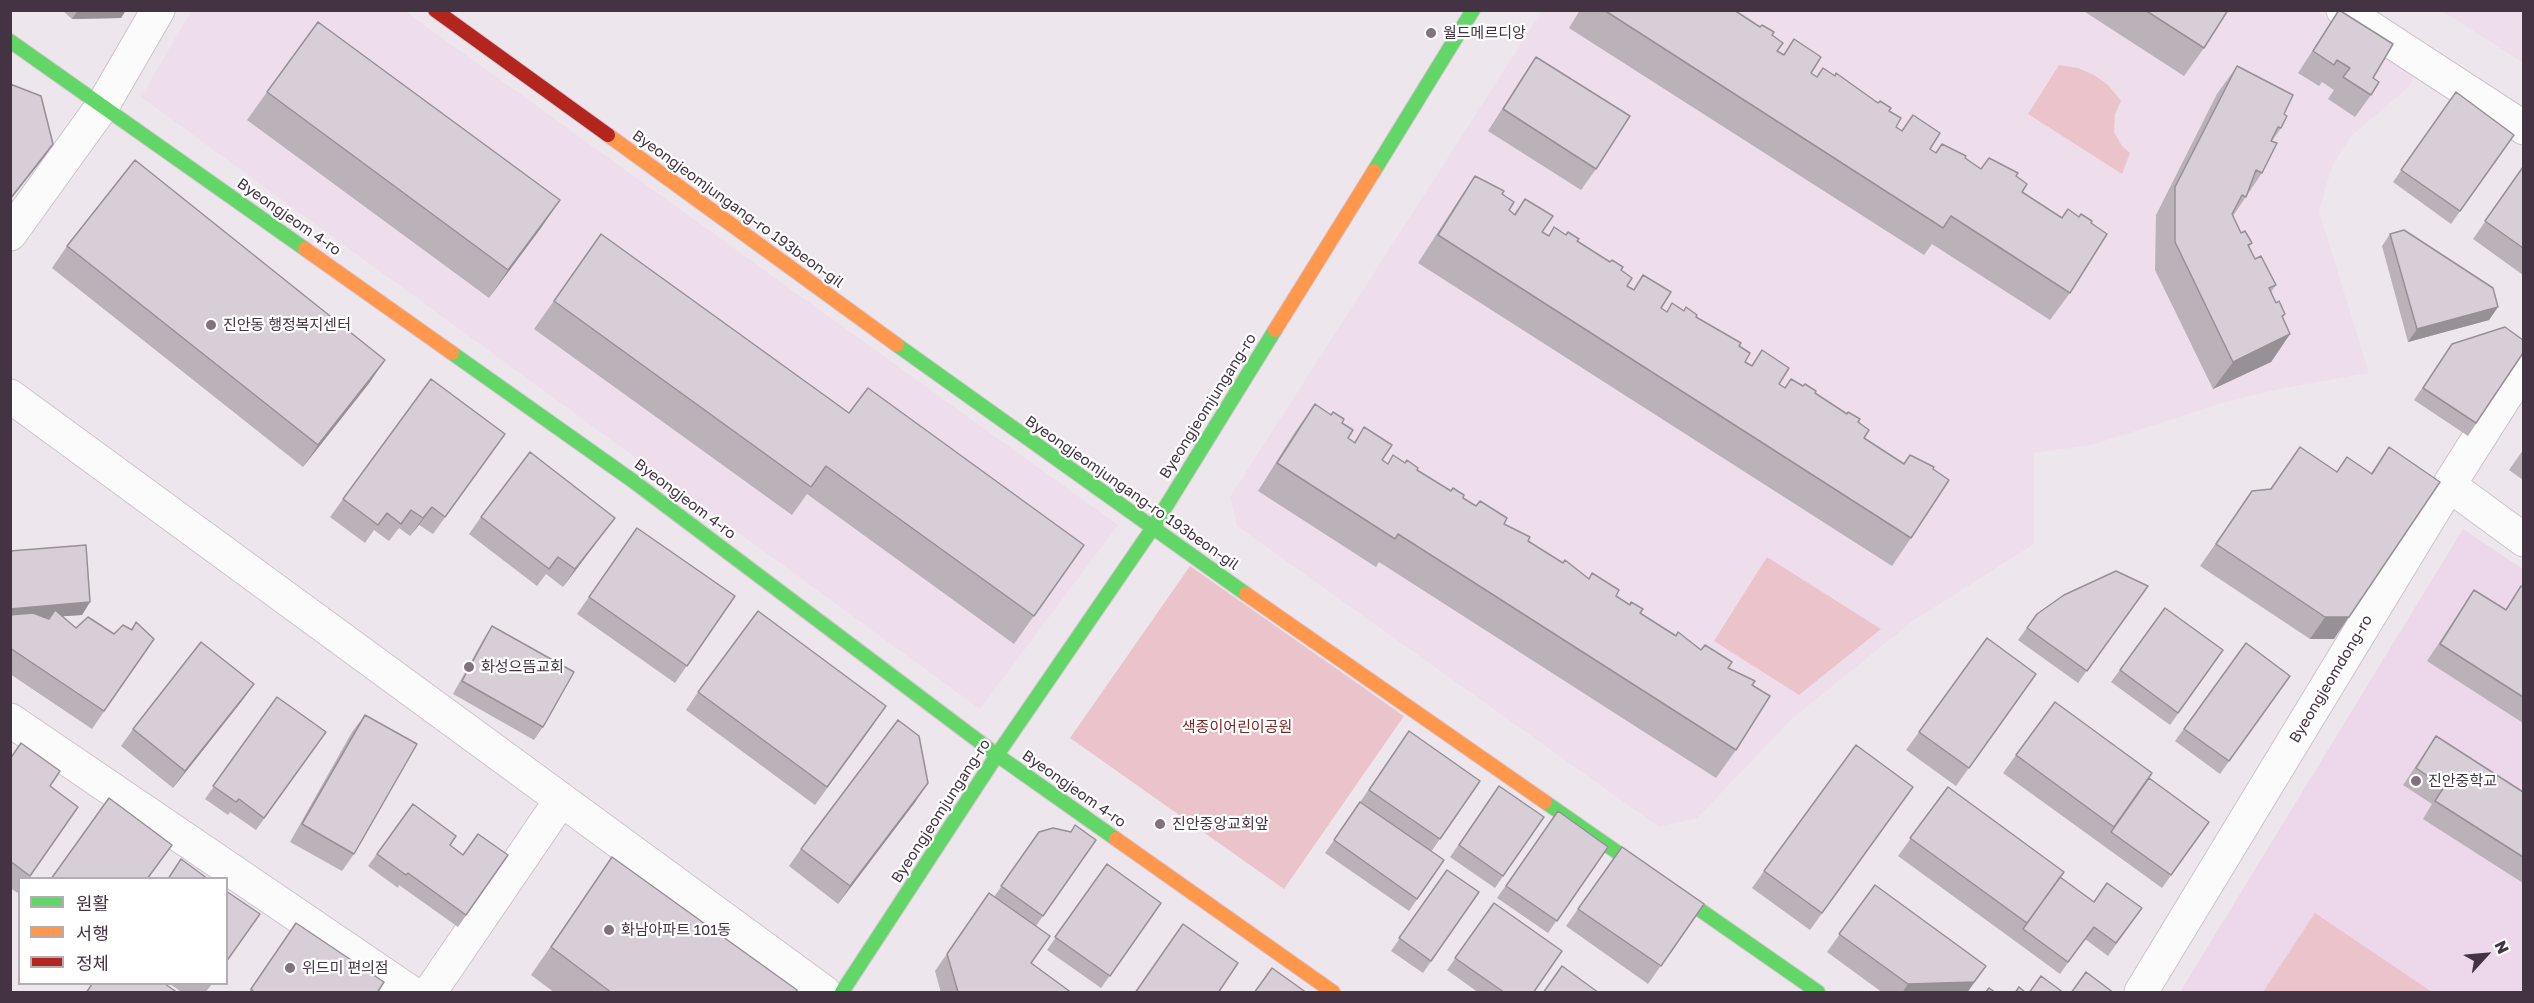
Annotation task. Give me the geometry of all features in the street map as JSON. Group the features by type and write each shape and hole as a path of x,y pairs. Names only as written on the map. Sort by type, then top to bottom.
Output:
{"street":[{"path":"10,234 103,105 158,10"},
{"name":"Byeongjeomjungang-ro 193beon-gil","path":"435,10 1152,529 1818,993"},
{"name":"Byeongjeomjungang-ro","path":"844,990 997,755 1152,529 1473,10"},
{"path":"2343,10 2523,128"},
{"name":"Byeongjeom 4-ro","path":"10,41 633,481 997,755 1333,993"},
{"name":"Byeongjeomdong-ro","path":"2141,993 2523,367"},
{"path":"10,396 561,800 844,990"},
{"path":"2449,485 2523,540"},
{"path":"10,720 410,993"},
{"path":"430,993 561,800"}],"shaded area":[{"path":"191,11 405,11 1118,525 980,709 141,97"},
{"path":"1542,11 2317,11 2415,75 2409,87 2352,135 2332,166 2319,211 2369,373 2279,389 2222,403 2092,445 2034,453 2034,544 1913,621 1794,717 1697,818 1659,827 1237,526 1230,497"},
{"path":"2442,11 2523,11 2523,63"},
{"name":"진안중학교","path":"2463,529 2523,569 2523,992 2180,992"}],"green space":[{"path":"2059,65 2078,68 2094,75 2108,85 2121,101 2115,114 2114,132 2122,146 2130,153 2122,174 2028,114"},
{"path":"1767,557 1881,629 1799,695 1714,641"},
{"name":"색종이어린이공원","path":"1190,566 1404,716 1284,889 1070,738"},
{"path":"2315,913 2432,992 2263,992"}],"building":[{"path":"1604,10 1734,10 1760,27 1762,25 1774,32 1772,35 1783,43 1777,51 1784,55 1794,39 1821,57 1811,73 1817,77 1823,68 1835,76 1836,73 1878,103 1880,101 1891,108 1889,111 1901,118 1896,127 1902,131 1913,115 1940,133 1930,149 1936,153 1942,144 1966,156 1965,158 1981,169 1989,158 2018,173 2016,176 2027,184 2022,192 2062,218 2068,209 2079,217 2081,214 2092,221 2091,223 2107,234 2070,293 1951,216 1943,228"},
{"path":"2145,10 2228,10 2204,48"},
{"path":"2339,10 2393,44 2373,78 2379,82 2371,95 2343,77 2350,68 2337,60 2334,65 2313,51"},
{"path":"318,22 560,200 508,270 267,92"},
{"path":"1536,57 1630,116 1596,169 1503,109"},
{"path":"2237,66 2293,95 2284,114 2287,116 2271,141 2277,143 2262,173 2256,170 2246,197 2242,195 2232,214 2241,233 2245,231 2252,243 2248,245 2255,259 2261,256 2276,285 2269,288 2276,303 2279,301 2285,314 2282,316 2290,334 2233,362 2175,242 2175,187"},
{"path":"10,84 41,96 53,144 10,199"},
{"path":"2456,92 2514,135 2460,211 2401,170"},
{"name":"진안동 행정복지센터","path":"135,160 385,360 318,445 67,246"},
{"path":"2523,167 2523,248 2485,221"},
{"path":"1475,176 1504,191 1502,194 1514,202 1509,210 1515,215 1525,199 1553,216 1542,232 1549,236 1554,227 1566,235 1568,232 1579,239 1577,241 1610,262 1612,260 1623,267 1621,270 1632,278 1627,286 1634,290 1643,275 1671,292 1661,308 1667,312 1672,303 1684,311 1686,307 1697,315 1696,317 1741,343 1739,346 1750,353 1745,362 1752,366 1762,350 1789,368 1779,384 1785,388 1791,379 1803,386 1805,384 1847,414 1848,412 1860,419 1858,422 1869,430 1864,438 1904,464 1910,455 1934,467 1933,469 1949,480 1911,538 1438,235"},
{"path":"2404,230 2493,288 2498,307 2417,329 2390,234"},
{"path":"601,234 849,413 868,388 1084,545 1034,616 826,466 811,487 554,301"},
{"path":"2505,327 2523,340 2523,353 2476,423 2423,388 2452,344"},
{"path":"431,379 505,434 445,517 432,507 423,518 411,510 401,524 387,513 378,525 343,499"},
{"path":"1315,404 1331,415 1333,412 1344,419 1342,423 1353,430 1348,438 1355,443 1364,427 1392,445 1382,460 1388,464 1393,455 1405,463 1407,460 1418,468 1417,470 1451,491 1453,488 1476,506 1480,501 1507,518 1504,524 1530,537 1528,541 1563,563 1565,560 1589,579 1592,573 1619,590 1616,596 1630,605 1631,602 1643,609 1640,613 1676,636 1678,632 1701,650 1705,645 1732,662 1728,668 1755,681 1752,685 1770,696 1736,750 1398,534 1395,539 1277,463"},
{"path":"2300,447 2337,472 2347,457 2372,474 2389,447 2440,482 2349,617 2325,617 2216,544 2252,491 2271,489"},
{"path":"530,452 615,518 575,569 558,557 549,569 481,517"},
{"path":"637,528 735,596 687,666 589,597"},
{"path":"86,545 90,602 10,609 10,551"},
{"path":"2116,571 2148,586 2087,671 2027,628 2037,614 2064,595"},
{"path":"2521,586 2523,587 2523,697 2440,644 2474,590 2506,610"},
{"path":"2165,608 2223,650 2178,713 2120,670"},
{"path":"55,610 76,628 88,617 114,634 123,625 132,630 136,622 154,639 104,711 10,648 10,615 33,613 49,619"},
{"path":"758,611 886,706 827,787 698,692"},
{"path":"492,626 574,672 543,727 462,681"},
{"path":"1987,638 2036,674 1969,768 1919,732"},
{"path":"201,642 254,684 185,771 133,729"},
{"path":"2246,643 2290,676 2229,761 2184,729"},
{"path":"277,697 326,732 264,818 239,799 236,802 213,786"},
{"path":"2055,702 2152,773 2114,827 2016,755"},
{"path":"365,715 417,744 354,854 302,824"},
{"path":"898,720 919,736 928,783 850,886 801,849"},
{"path":"1409,731 1480,781 1440,839 1369,790"},
{"path":"2436,736 2523,792 2523,857 2435,801 2444,787 2416,768"},
{"path":"21,743 60,771 50,786 78,807 30,876 10,861 10,759"},
{"path":"1856,745 1913,787 1822,913 1764,871"},
{"path":"2149,778 2209,822 2171,875 2111,832"},
{"path":"1499,786 1544,817 1503,876 1459,845"},
{"path":"1948,787 2064,872 2027,923 1910,838"},
{"path":"109,798 172,845 148,877 52,877"},
{"path":"1360,802 1444,860 1417,899 1334,840"},
{"path":"413,804 456,836 450,845 463,855 478,834 508,855 466,915 408,873 406,875 377,854"},
{"path":"1558,811 1608,847 1557,921 1506,886"},
{"path":"1075,825 1096,840 1043,916 1001,886 1039,832 1053,828 1071,832"},
{"path":"1622,847 1704,904 1661,966 1578,909"},
{"path":"612,857 797,990 796,993 612,993 551,947"},
{"path":"181,859 205,877 169,877"},
{"path":"1107,864 1161,903 1110,976 1055,937"},
{"path":"1447,870 1479,892 1431,961 1399,938"},
{"path":"2060,877 2094,902 2107,883 2142,908 2116,943 2094,927 2068,962 2023,929"},
{"path":"1875,885 1986,966 1974,982 1908,984 1839,934"},
{"path":"228,892 260,914 228,959"},
{"path":"989,893 1050,936 1031,963 1072,993 958,992 947,954"},
{"path":"1494,903 1562,951 1533,993 1505,993 1455,958"},
{"path":"296,923 384,982 377,993 255,993 251,989"},
{"path":"1183,924 1238,963 1218,993 1135,993"},
{"path":"1562,966 1599,993 1543,993"},
{"path":"1272,968 1307,993 1254,993"},
{"path":"2086,972 2114,993 2071,993"},
{"path":"2041,976 2064,993 2029,993"},
{"path":"91,985 166,985 178,993 86,993"},
{"path":"2019,987 2026,993 2015,993"},
{"path":"1989,988 1996,993 1985,993"}],"traffic: fast":[{"path":"1374,171 1473,10"},
{"path":"10,41 305,249"},
{"path":"842,992 997,755 1152,529 1275,330"},
{"path":"897,345 1246,594"},
{"path":"452,353 633,481 997,755 1116,839"},
{"path":"1545,802 1818,992"}],"traffic: slow":[{"path":"608,135 897,345"},
{"path":"1275,330 1374,171"},
{"path":"305,249 452,353"},
{"path":"1246,594 1545,802"},
{"path":"1116,839 1333,992"}],"traffic: jam":[{"path":"435,10 608,135"}],"place":[{"name":"월드메르디앙","path":"1431,33"},
{"name":"진안동 행정복지센터","path":"211,325"},
{"name":"화성으뜸교회","path":"469,667"},
{"name":"진안중학교","path":"2416,781"},
{"name":"진안중앙교회앞","path":"1160,824"},
{"name":"화남아파트 101동","path":"609,930"},
{"name":"위드미 편의점","path":"290,968"}]}
